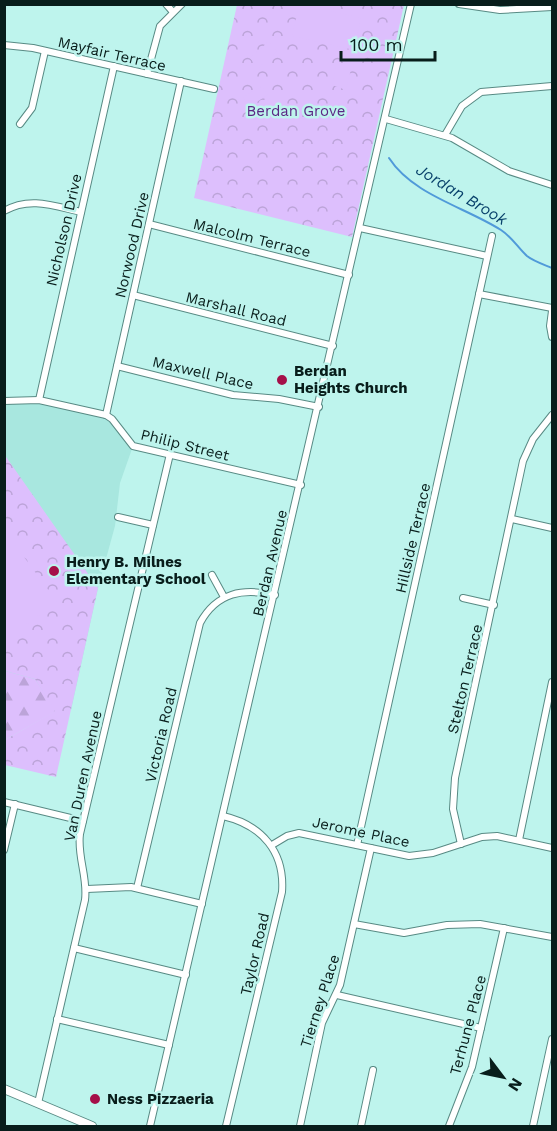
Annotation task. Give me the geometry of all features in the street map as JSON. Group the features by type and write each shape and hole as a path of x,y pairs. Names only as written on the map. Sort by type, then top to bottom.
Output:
{"main road":[{"path":"4,1089 92,1126"}],"street":[{"path":"166,4 173,12"},
{"path":"147,74 157,34 182,4"},
{"name":"Berdan Avenue","path":"150,1126 301,485 411,4"},
{"path":"459,4 500,10 552,7"},
{"name":"Mayfair Terrace","path":"4,45 45,51 214,89"},
{"path":"20,124 32,108 45,51"},
{"name":"Nicholson Drive","path":"39,400 114,66"},
{"name":"Norwood Drive","path":"106,415 182,81"},
{"path":"445,135 462,106 481,92 552,86"},
{"path":"386,119 445,135 464,143 516,174 552,185"},
{"path":"4,211 16,205 33,202 81,212"},
{"name":"Malcolm Terrace","path":"149,224 349,275"},
{"path":"360,228 488,256"},
{"name":"Hillside Terrace","path":"357,845 492,236"},
{"path":"479,294 552,309 550,321 552,337"},
{"name":"Marshall Road","path":"133,295 333,346"},
{"name":"Maxwell Place","path":"117,366 233,395 279,399 319,407"},
{"path":"4,401 39,400 106,415"},
{"name":"Philip Street","path":"106,415 112,419 133,446 301,485"},
{"name":"Stelton Terrace","path":"461,844 453,794 526,451 539,429 552,416"},
{"name":"Van Duren Avenue","path":"38,1103 87,889 79,843 83,820 170,454"},
{"path":"118,517 153,525"},
{"path":"512,519 552,528"},
{"path":"212,574 224,597 250,590 275,595"},
{"name":"Victoria Road","path":"137,888 197,632 205,615 224,597"},
{"path":"463,598 494,605"},
{"path":"519,840 552,682"},
{"path":"4,802 83,820"},
{"path":"4,850 15,804"},
{"name":"Taylor Road","path":"223,816 240,820 258,831 272,845 282,867 282,892 226,1126"},
{"name":"Jerome Place","path":"272,845 299,832 409,856 434,853 490,837 519,840 552,848"},
{"name":"Tierney Place","path":"300,1126 322,1023 337,995 371,848"},
{"path":"87,889 137,888 202,904"},
{"path":"354,924 404,933 459,923 552,937"},
{"name":"Terhune Place","path":"449,1126 472,1067 504,928"},
{"path":"74,948 186,975"},
{"path":"337,995 481,1028"},
{"path":"57,1018 169,1045"},
{"path":"533,1126 549,1071 552,1038"},
{"path":"361,1126 373,1070"}],"shaded area":[{"name":"Henry B. Milnes Elementary School","path":"30,400 106,415 133,446 120,483 115,526 98,588 71,710 5,694 5,401"}],"green space":[{"name":"Berdan Grove","path":"237,5 404,5 352,237 194,198"},
{"path":"299,5 339,5 331,11 361,18 354,50 292,36"},
{"path":"269,41 277,52 258,68 250,58"},
{"path":"336,64 351,69 346,90 332,85"},
{"path":"262,86 268,95 248,107 243,97"},
{"path":"269,97 274,107 254,118 249,108"},
{"path":"4,454 98,588 56,777 5,765 5,740 55,711 35,679 5,671"},
{"path":"5,531 57,602 9,637 4,631"},
{"path":"5,671 35,679 56,711 5,740"}],"waterway":[{"name":"Jordan Brook","path":"389,158 399,171 425,191 501,230 527,256 552,268"}],"place":[{"name":"Berdan Heights Church","path":"282,380"},
{"name":"Henry B. Milnes Elementary School","path":"54,571"},
{"name":"Ness Pizzaeria","path":"95,1099"}]}
